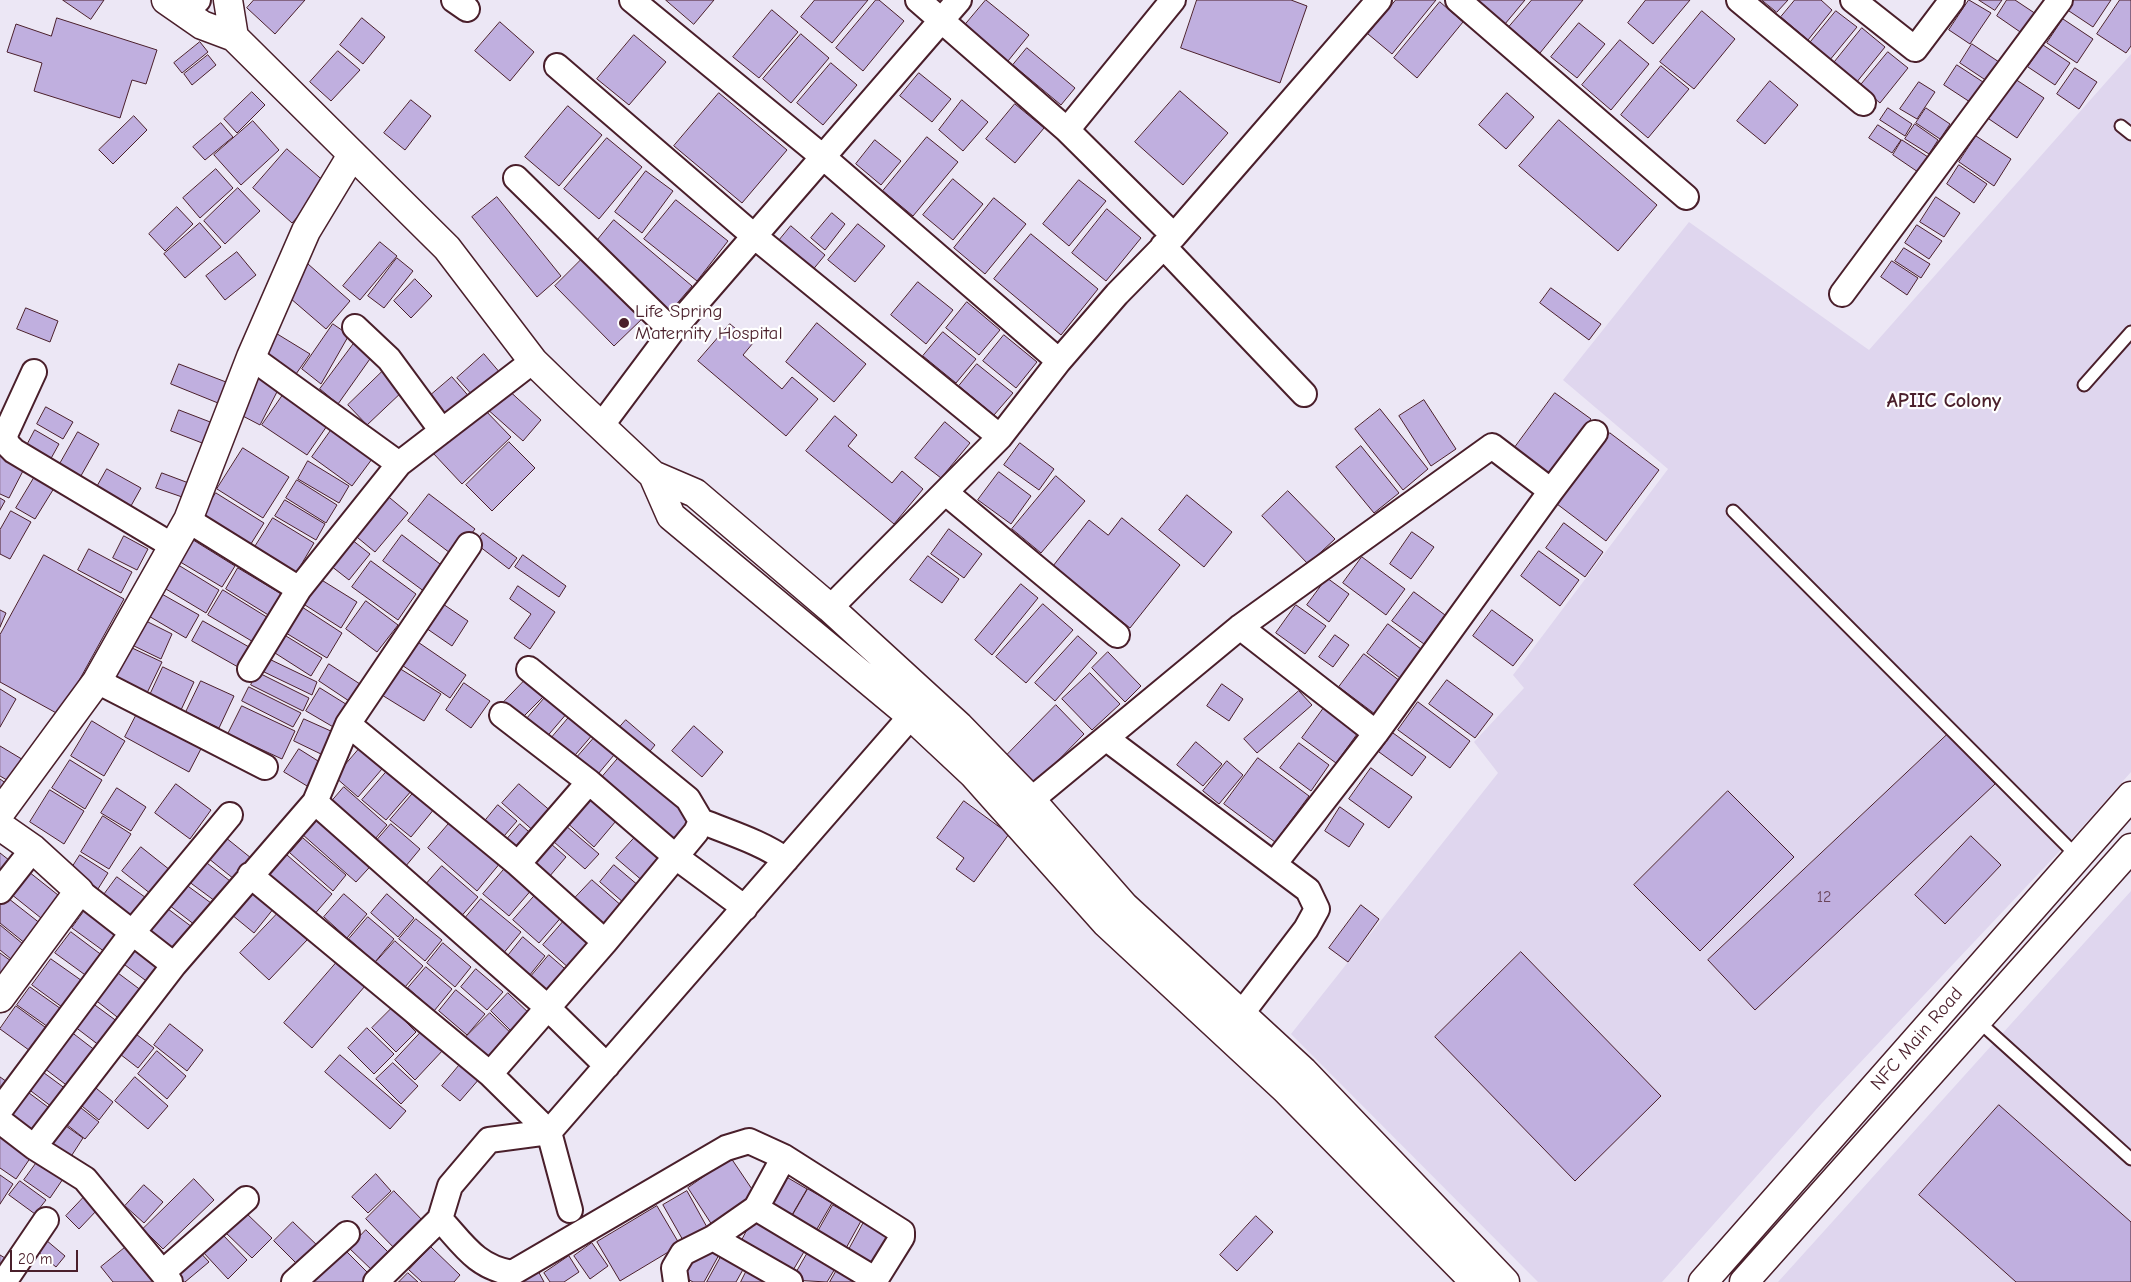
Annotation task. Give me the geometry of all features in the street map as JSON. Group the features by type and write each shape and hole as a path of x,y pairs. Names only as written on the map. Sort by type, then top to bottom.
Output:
{"main road":[{"path":"228,0 234,37"},
{"path":"183,4 202,26 234,37 447,248 533,361 653,476 695,493 830,608 959,726 1031,800 1124,906 1242,1013 1372,1142 1505,1282"},
{"path":"0,813 98,680 188,520 251,357 306,231 352,154"},
{"path":"653,476 670,516 912,716 973,774 1106,923 1285,1089 1475,1282"},
{"name":"NFC Main Road","path":"1703,1282 2131,796"},
{"path":"0,826 33,849 79,891 0,998"},
{"name":"NFC Main Road","path":"1744,1282 2131,848"}],"street":[{"path":"632,0 823,157 1059,361"},
{"path":"918,0 1067,130 1169,241 1304,394"},
{"path":"601,426 672,331 959,0"},
{"path":"1067,130 1173,0"},
{"path":"830,608 1000,437 1059,361 1169,241 1380,0"},
{"path":"1458,0 1686,197"},
{"path":"1739,0 1864,103"},
{"path":"1853,0 1915,49 1952,0"},
{"path":"1842,294 2060,0"},
{"path":"557,66 754,236 1000,437"},
{"path":"516,178 672,331"},
{"path":"355,327 389,359 442,431"},
{"path":"251,357 399,464"},
{"path":"250,669 299,589 399,464 533,361"},
{"path":"34,372 6,435 7,444 14,451 173,546"},
{"path":"1275,863 1376,733 1595,433"},
{"path":"1031,800 1240,627 1492,446 1551,491"},
{"path":"946,493 1117,635"},
{"path":"188,520 299,589"},
{"path":"34,1147 174,965 315,802 348,724 469,545"},
{"path":"1240,627 1376,733"},
{"path":"529,669 688,799 701,821 749,842 768,847 786,860"},
{"path":"98,680 265,767"},
{"path":"502,715 589,782 676,857 745,908"},
{"path":"376,1282 440,1219 450,1186 489,1140 549,1132 912,716"},
{"path":"348,724 518,864 605,942"},
{"path":"1107,738 1275,863 1308,890 1317,909 1306,929 1242,1013"},
{"path":"518,864 589,782"},
{"path":"315,802 548,1008 607,1066"},
{"path":"0,1110 132,933 230,815"},
{"path":"490,1074 676,857 696,832 701,821"},
{"path":"0,891 33,849"},
{"path":"250,875 490,1074 549,1132 570,1210"},
{"path":"79,891 174,965"},
{"path":"0,1121 34,1147 85,1179 166,1277 246,1199"},
{"path":"440,1219 479,1261 494,1270 512,1273 726,1148 749,1142 784,1157 902,1232 902,1237 875,1281 756,1208"},
{"path":"676,1282 674,1268 682,1252 713,1238 756,1208 784,1157"},
{"path":"4,1282 46,1220"},
{"path":"294,1282 347,1234"},
{"path":"713,1238 790,1282"}],"lane":[{"path":"2121,126 2131,134"},
{"path":"2084,385 2131,332"},
{"path":"1733,511 2078,857"},
{"path":"1976,1020 2131,1159"}],"shaded area":[{"path":"2131,54 2131,772 2075,835 1822,1103 1662,1282 1538,1282 1291,1034 1498,773 1474,742 1524,688 1513,675 1668,469 1563,380 1689,222 1869,350"},
{"path":"2131,891 2131,1282 1778,1282"}],"building":[{"path":"63,0 104,0 91,19"},
{"path":"254,0 305,0 275,34 247,8"},
{"path":"666,0 714,0 694,24"},
{"path":"815,0 868,0 832,43 801,17"},
{"path":"876,0 879,0 904,21 863,71 836,48"},
{"path":"986,0 1029,35 1008,61 965,25"},
{"path":"1197,0 1291,0 1307,6 1280,83 1181,48"},
{"path":"1396,0 1436,0 1392,54 1368,34"},
{"path":"1477,0 1525,0 1505,24"},
{"path":"1532,0 1583,0 1540,53 1509,27"},
{"path":"1646,0 1690,0 1653,44 1628,23"},
{"path":"1762,0 1788,0 1777,12"},
{"path":"1795,0 1821,0 1832,10 1808,40 1781,17"},
{"path":"1969,0 1991,13 1970,44 1949,30"},
{"path":"1979,0 2002,0 1995,10"},
{"path":"2007,0 2015,0 2039,16 2026,36 1997,16"},
{"path":"2072,0 2111,0 2093,27 2066,9"},
{"path":"2120,0 2131,0 2131,46 2126,53 2097,34"},
{"path":"1440,2 1463,22 1417,78 1394,58"},
{"path":"772,10 798,32 759,78 733,57"},
{"path":"1702,11 1735,39 1694,89 1660,62"},
{"path":"1836,11 1857,27 1829,61 1809,44"},
{"path":"57,18 157,50 146,84 132,80 120,118 34,91 42,63 7,52 16,24 51,36"},
{"path":"362,18 385,37 363,64 340,45"},
{"path":"2063,19 2093,39 2077,63 2047,43"},
{"path":"500,22 534,52 510,81 475,51"},
{"path":"1579,23 1605,44 1577,78 1551,57"},
{"path":"1862,28 1885,47 1856,83 1833,64"},
{"path":"801,34 829,58 791,103 763,79"},
{"path":"634,35 666,62 629,105 597,79"},
{"path":"1620,40 1649,64 1611,110 1582,85"},
{"path":"200,42 208,52 182,73 174,63"},
{"path":"1972,44 1999,62 1987,81 1960,63"},
{"path":"2043,45 2070,63 2055,85 2028,67"},
{"path":"1027,48 1075,88 1061,105 1013,65"},
{"path":"338,51 360,70 331,101 310,82"},
{"path":"1888,52 1908,68 1880,103 1860,86"},
{"path":"208,55 216,65 192,85 184,74"},
{"path":"831,63 857,85 823,125 797,103"},
{"path":"1957,65 1983,82 1970,102 1944,85"},
{"path":"1661,66 1689,89 1648,138 1621,115"},
{"path":"2075,68 2097,82 2079,109 2057,94"},
{"path":"919,73 951,99 932,122 900,96"},
{"path":"2015,79 2044,98 2017,138 1989,119"},
{"path":"1770,81 1798,105 1765,144 1737,121"},
{"path":"1919,82 1935,92 1917,119 1900,109"},
{"path":"1180,91 1228,133 1183,185 1135,142"},
{"path":"252,92 265,105 237,133 224,119"},
{"path":"719,93 787,150 742,203 674,146"},
{"path":"1507,93 1534,117 1506,149 1479,125"},
{"path":"411,100 431,116 405,150 384,133"},
{"path":"962,100 988,122 963,151 939,130"},
{"path":"1015,104 1044,128 1015,163 986,139"},
{"path":"568,106 602,135 559,186 525,157"},
{"path":"1888,108 1912,124 1905,136 1880,120"},
{"path":"1926,108 1950,124 1940,139 1916,123"},
{"path":"134,116 147,130 113,164 99,150"},
{"path":"1559,120 1657,205 1618,251 1519,166"},
{"path":"253,121 279,150 241,185 214,155"},
{"path":"221,123 233,137 205,160 193,147"},
{"path":"1915,124 1938,140 1929,154 1905,139"},
{"path":"1878,125 1901,140 1892,153 1869,138"},
{"path":"1976,136 2011,159 1994,186 1959,162"},
{"path":"927,137 958,162 913,216 883,191"},
{"path":"607,138 642,167 599,219 564,189"},
{"path":"875,140 901,161 881,185 856,164"},
{"path":"1902,140 1928,157 1918,172 1893,155"},
{"path":"287,149 327,184 292,223 253,188"},
{"path":"1959,165 1987,184 1974,203 1947,184"},
{"path":"216,169 233,188 200,218 183,198"},
{"path":"646,171 673,191 642,233 615,212"},
{"path":"953,179 983,204 953,240 923,215"},
{"path":"1079,180 1106,201 1069,246 1043,224"},
{"path":"238,188 260,211 225,244 204,221"},
{"path":"497,197 561,276 537,297 472,217"},
{"path":"1936,197 1960,213 1944,237 1920,222"},
{"path":"994,198 1026,224 985,274 954,248"},
{"path":"676,200 728,241 697,281 644,239"},
{"path":"177,207 193,224 165,251 149,234"},
{"path":"1107,209 1141,238 1106,281 1072,253"},
{"path":"832,213 845,224 825,250 811,238"},
{"path":"614,220 692,286 668,314 591,248"},
{"path":"200,223 221,247 185,278 164,254"},
{"path":"858,224 885,246 855,282 828,260"},
{"path":"1917,225 1942,241 1929,259 1905,243"},
{"path":"791,226 825,255 811,272 777,243"},
{"path":"1031,234 1098,289 1061,335 994,279"},
{"path":"380,242 397,256 360,300 343,286"},
{"path":"1904,248 1930,264 1921,278 1895,261"},
{"path":"237,252 256,275 225,300 206,276"},
{"path":"585,256 645,316 614,346 555,286"},
{"path":"397,258 413,271 384,308 368,296"},
{"path":"1892,261 1918,278 1907,295 1881,277"},
{"path":"308,264 350,301 326,329 283,292"},
{"path":"415,279 432,296 411,318 394,301"},
{"path":"918,282 953,310 926,344 891,315"},
{"path":"1551,288 1601,324 1589,340 1540,303"},
{"path":"967,302 1000,330 979,355 946,328"},
{"path":"26,308 58,321 50,342 17,329"},
{"path":"817,323 866,364 834,402 786,362"},
{"path":"333,324 349,335 321,384 302,369"},
{"path":"730,324 753,343 743,355 782,389 792,377 818,399 786,436 698,361"},
{"path":"274,332 310,354 296,374 262,352"},
{"path":"943,332 976,359 956,383 923,356"},
{"path":"1004,335 1037,362 1016,388 983,361"},
{"path":"355,342 372,356 338,404 320,389"},
{"path":"484,354 501,374 474,397 457,378"},
{"path":"179,364 226,382 218,403 171,384"},
{"path":"977,364 1013,393 994,415 959,386"},
{"path":"385,369 404,390 367,425 348,405"},
{"path":"258,375 280,386 260,425 239,414"},
{"path":"452,377 472,400 445,423 425,400"},
{"path":"505,387 541,420 523,441 486,408"},
{"path":"285,392 329,423 307,455 262,425"},
{"path":"1555,393 1591,419 1549,476 1513,450"},
{"path":"1424,400 1456,449 1431,466 1399,416"},
{"path":"46,407 73,422 63,439 37,424"},
{"path":"482,407 511,437 462,484 433,453"},
{"path":"1380,409 1428,469 1403,490 1355,429"},
{"path":"179,410 218,425 210,446 171,431"},
{"path":"835,416 857,435 848,446 892,483 902,471 923,489 894,524 806,451"},
{"path":"945,422 970,443 941,478 915,458"},
{"path":"332,429 372,459 352,486 312,457"},
{"path":"35,430 59,444 49,462 25,449"},
{"path":"78,432 99,444 78,481 57,469"},
{"path":"1610,433 1659,470 1606,541 1557,504"},
{"path":"509,442 535,468 492,511 466,485"},
{"path":"1020,443 1054,469 1039,490 1004,465"},
{"path":"1361,446 1399,493 1374,513 1336,467"},
{"path":"243,448 289,477 263,518 217,489"},
{"path":"0,454 25,467 9,498 0,494"},
{"path":"308,461 349,486 339,503 298,479"},
{"path":"107,469 141,488 127,513 93,494"},
{"path":"999,472 1031,496 1011,524 978,500"},
{"path":"37,473 56,485 35,519 16,508"},
{"path":"162,473 194,485 188,499 156,488"},
{"path":"1056,476 1085,501 1041,553 1012,529"},
{"path":"297,480 337,505 326,523 286,498"},
{"path":"1288,491 1335,539 1308,564 1262,516"},
{"path":"216,493 264,523 249,547 201,517"},
{"path":"384,493 408,513 375,552 352,533"},
{"path":"429,494 475,529 454,556 408,521"},
{"path":"1187,495 1232,532 1204,567 1159,530"},
{"path":"0,498 5,501 0,510"},
{"path":"285,500 325,524 316,540 275,516"},
{"path":"11,511 31,522 10,559 0,554 0,530"},
{"path":"273,518 314,543 295,575 253,550"},
{"path":"1122,518 1180,565 1130,628 1053,566 1089,520 1108,535"},
{"path":"1564,523 1603,552 1585,577 1546,548"},
{"path":"949,529 982,554 964,578 931,554"},
{"path":"1412,532 1434,547 1411,579 1390,564"},
{"path":"483,533 517,558 509,569 475,543"},
{"path":"402,535 444,567 425,592 383,561"},
{"path":"124,536 148,549 137,570 113,558"},
{"path":"347,536 370,554 349,580 326,562"},
{"path":"190,538 235,566 222,587 177,560"},
{"path":"89,549 132,572 121,593 78,570"},
{"path":"1539,551 1579,580 1560,606 1521,576"},
{"path":"44,555 124,599 60,715 0,682 0,635"},
{"path":"523,555 566,586 559,597 515,567"},
{"path":"928,556 959,579 942,603 910,580"},
{"path":"1362,557 1405,589 1386,615 1343,583"},
{"path":"371,561 416,594 398,620 352,587"},
{"path":"175,563 219,590 206,613 161,586"},
{"path":"238,568 283,595 270,616 226,589"},
{"path":"1327,578 1349,594 1329,622 1307,605"},
{"path":"320,579 357,602 341,628 305,605"},
{"path":"1021,584 1038,598 992,655 975,640"},
{"path":"518,586 555,612 530,649 514,638 531,614 510,599"},
{"path":"223,590 270,619 255,643 208,615"},
{"path":"1414,592 1445,615 1424,644 1392,621"},
{"path":"160,593 199,615 186,638 147,615"},
{"path":"366,601 398,625 377,652 346,629"},
{"path":"440,602 468,621 452,646 423,626"},
{"path":"1043,604 1073,630 1026,683 996,657"},
{"path":"1296,605 1326,626 1305,654 1276,633"},
{"path":"302,607 342,633 327,658 286,633"},
{"path":"0,610 6,613 0,627"},
{"path":"1492,610 1533,640 1513,666 1473,636"},
{"path":"144,620 172,634 161,659 132,645"},
{"path":"203,621 249,647 238,667 192,641"},
{"path":"1388,624 1421,649 1400,678 1367,653"},
{"path":"1335,635 1349,645 1333,667 1319,657"},
{"path":"286,636 322,658 311,676 275,653"},
{"path":"1078,636 1097,653 1055,701 1035,683"},
{"path":"412,638 466,675 450,698 396,661"},
{"path":"130,647 162,662 147,693 116,678"},
{"path":"1108,652 1141,686 1125,702 1092,668"},
{"path":"1364,654 1400,681 1375,714 1339,687"},
{"path":"267,658 317,682 312,695 260,670"},
{"path":"329,664 360,684 349,701 319,681"},
{"path":"394,665 441,694 424,721 377,692"},
{"path":"163,667 194,682 181,710 150,695"},
{"path":"257,672 309,698 303,711 251,685"},
{"path":"1090,673 1120,704 1092,730 1062,699"},
{"path":"528,677 546,694 517,723 500,706"},
{"path":"1447,680 1493,714 1475,738 1429,704"},
{"path":"201,681 234,696 219,728 186,712"},
{"path":"464,683 490,701 471,728 446,710"},
{"path":"1222,684 1243,699 1229,721 1207,706"},
{"path":"249,687 301,713 293,727 242,701"},
{"path":"320,688 349,706 335,728 306,711"},
{"path":"0,689 16,699 0,727"},
{"path":"1299,691 1312,705 1257,753 1244,739"},
{"path":"548,694 568,712 544,740 524,722"},
{"path":"1418,702 1470,741 1450,768 1398,730"},
{"path":"1056,705 1084,734 1034,785 1006,756"},
{"path":"1326,705 1360,730 1336,763 1302,738"},
{"path":"242,706 295,731 282,759 228,734"},
{"path":"140,708 204,743 189,772 125,737"},
{"path":"571,715 593,734 570,761 548,742"},
{"path":"304,719 333,732 323,755 294,741"},
{"path":"626,720 655,745 642,761 612,736"},
{"path":"92,721 125,741 104,776 71,756"},
{"path":"694,726 723,752 702,777 672,751"},
{"path":"1393,733 1426,757 1412,776 1379,752"},
{"path":"1948,734 1995,784 1755,1010 1708,960"},
{"path":"594,738 614,755 593,780 572,763"},
{"path":"1196,742 1222,764 1203,786 1177,765"},
{"path":"1299,743 1329,765 1311,791 1280,768"},
{"path":"0,746 25,761 12,783 0,776"},
{"path":"299,749 326,766 312,789 284,772"},
{"path":"359,749 382,769 358,797 335,777"},
{"path":"620,756 695,821 672,848 597,783"},
{"path":"1258,758 1309,796 1275,842 1224,804"},
{"path":"70,760 102,780 85,809 52,788"},
{"path":"1227,761 1243,775 1219,804 1203,791"},
{"path":"1371,768 1412,797 1389,828 1349,799"},
{"path":"388,770 412,790 386,820 362,800"},
{"path":"0,779 7,784 0,795"},
{"path":"176,784 211,810 190,839 155,813"},
{"path":"519,784 553,813 536,833 502,803"},
{"path":"344,787 387,825 369,846 326,808"},
{"path":"117,788 146,807 131,831 101,813"},
{"path":"591,789 621,815 594,847 564,820"},
{"path":"50,790 84,811 64,844 30,822"},
{"path":"415,791 435,808 411,837 390,820"},
{"path":"1728,791 1794,857 1700,951 1634,885"},
{"path":"964,801 1009,834 974,882 956,869 964,858 937,838"},
{"path":"498,805 517,821 498,843 480,827"},
{"path":"1340,807 1364,824 1349,847 1325,831"},
{"path":"324,810 377,859 356,882 302,834"},
{"path":"103,816 131,834 109,869 81,852"},
{"path":"452,820 501,862 477,891 428,848"},
{"path":"559,820 599,854 585,869 546,835"},
{"path":"391,824 420,849 400,873 371,847"},
{"path":"520,824 536,838 519,859 502,845"},
{"path":"220,833 251,858 234,879 203,854"},
{"path":"638,834 665,857 644,882 616,858"},
{"path":"1971,836 2001,865 1945,924 1915,895"},
{"path":"543,837 566,857 549,877 526,857"},
{"path":"303,838 346,875 333,891 290,853"},
{"path":"141,847 175,874 156,898 122,871"},
{"path":"0,853 14,864 0,882"},
{"path":"80,855 108,873 96,892 68,874"},
{"path":"287,855 332,894 312,917 267,877"},
{"path":"203,860 230,881 215,901 188,881"},
{"path":"614,865 639,886 624,903 600,882"},
{"path":"442,866 478,897 458,920 422,889"},
{"path":"507,866 533,888 509,916 483,894"},
{"path":"24,868 58,895 41,918 6,890"},
{"path":"117,877 149,900 133,923 100,900"},
{"path":"592,880 623,907 605,928 573,900"},
{"path":"185,884 211,903 195,925 169,905"},
{"path":"246,885 274,908 254,933 226,910"},
{"path":"538,892 564,914 539,943 513,920"},
{"path":"344,894 367,914 347,938 324,917"},
{"path":"387,894 414,918 398,937 371,913"},
{"path":"4,895 41,924 26,944 0,923 0,900"},
{"path":"481,899 521,932 502,955 462,922"},
{"path":"1361,905 1379,919 1348,962 1329,948"},
{"path":"88,906 121,930 105,952 72,928"},
{"path":"164,906 192,927 172,953 145,932"},
{"path":"278,913 307,940 269,980 240,953"},
{"path":"569,915 596,939 570,969 543,945"},
{"path":"368,917 394,939 375,962 349,939"},
{"path":"416,919 442,940 425,961 399,939"},
{"path":"0,925 23,944 11,959 0,950"},
{"path":"71,932 103,956 88,977 55,953"},
{"path":"523,937 545,956 529,976 507,957"},
{"path":"395,941 423,966 405,987 376,962"},
{"path":"443,943 471,967 455,987 427,963"},
{"path":"135,944 162,965 149,983 121,962"},
{"path":"1521,952 1661,1096 1575,1181 1435,1037"},
{"path":"0,953 11,961 0,975"},
{"path":"549,955 571,974 550,999 528,980"},
{"path":"51,959 85,983 66,1010 32,985"},
{"path":"337,962 365,986 312,1048 284,1023"},
{"path":"110,967 142,991 121,1020 89,995"},
{"path":"426,967 452,989 434,1011 408,988"},
{"path":"476,969 503,992 487,1010 461,987"},
{"path":"30,987 64,1011 51,1029 17,1005"},
{"path":"456,990 485,1014 467,1035 439,1011"},
{"path":"508,993 534,1018 516,1036 491,1011"},
{"path":"88,1000 118,1022 100,1046 70,1023"},
{"path":"16,1006 49,1030 33,1053 0,1029"},
{"path":"392,1008 416,1032 396,1052 372,1028"},
{"path":"490,1013 516,1038 490,1065 464,1039"},
{"path":"170,1024 203,1050 187,1071 154,1045"},
{"path":"66,1028 96,1051 69,1087 40,1065"},
{"path":"367,1028 394,1054 374,1074 348,1048"},
{"path":"424,1029 444,1049 415,1080 395,1060"},
{"path":"132,1031 154,1048 138,1068 116,1051"},
{"path":"157,1051 186,1076 167,1099 138,1074"},
{"path":"340,1055 406,1111 390,1129 325,1072"},
{"path":"462,1062 480,1078 460,1101 442,1086"},
{"path":"393,1063 418,1086 401,1104 376,1079"},
{"path":"36,1067 70,1092 56,1110 23,1085"},
{"path":"0,1077 13,1086 0,1103"},
{"path":"135,1077 168,1106 148,1129 115,1101"},
{"path":"91,1084 113,1102 99,1120 77,1102"},
{"path":"21,1087 52,1110 35,1134 3,1111"},
{"path":"76,1104 99,1122 85,1139 62,1121"},
{"path":"1999,1105 2131,1222 2131,1282 2016,1282 1919,1195"},
{"path":"59,1121 83,1138 70,1158 45,1140"},
{"path":"0,1132 33,1154 16,1179 0,1168"},
{"path":"40,1158 65,1176 50,1198 24,1180"},
{"path":"731,1158 758,1198 714,1228 688,1188"},
{"path":"778,1172 807,1189 789,1220 760,1204"},
{"path":"376,1174 391,1191 368,1213 352,1197"},
{"path":"0,1175 13,1184 0,1204"},
{"path":"194,1179 214,1200 163,1249 143,1229"},
{"path":"20,1181 46,1200 35,1214 9,1195"},
{"path":"144,1185 163,1202 144,1223 125,1206"},
{"path":"808,1189 832,1203 814,1234 790,1220"},
{"path":"394,1191 426,1224 398,1252 366,1219"},
{"path":"687,1191 708,1229 684,1242 663,1205"},
{"path":"85,1196 98,1209 79,1229 66,1216"},
{"path":"833,1205 861,1221 845,1250 816,1235"},
{"path":"657,1206 680,1245 620,1281 597,1242"},
{"path":"245,1212 272,1238 252,1258 225,1232"},
{"path":"755,1215 808,1245 789,1277 740,1244"},
{"path":"1256,1216 1273,1232 1237,1271 1220,1255"},
{"path":"293,1222 321,1249 302,1269 274,1241"},
{"path":"864,1222 891,1237 873,1270 846,1255"},
{"path":"366,1230 391,1255 374,1272 349,1248"},
{"path":"222,1234 247,1260 228,1279 203,1252"},
{"path":"46,1240 65,1256 56,1267 37,1251"},
{"path":"132,1242 163,1282 113,1282 101,1267"},
{"path":"592,1243 608,1266 590,1279 574,1256"},
{"path":"342,1247 372,1277 366,1282 308,1282"},
{"path":"431,1247 460,1275 454,1282 422,1282 409,1270"},
{"path":"811,1247 839,1262 827,1282 792,1280"},
{"path":"197,1249 209,1262 185,1282 176,1282 169,1273"},
{"path":"720,1253 704,1282 693,1282 677,1273 689,1255"},
{"path":"723,1253 745,1266 736,1282 707,1282"},
{"path":"0,1255 5,1258 0,1266"},
{"path":"569,1256 579,1272 564,1282 550,1282 544,1273"},
{"path":"838,1268 859,1282 830,1282"},
{"path":"537,1269 544,1282 514,1282"},
{"path":"747,1270 765,1280 764,1282 741,1282"},
{"path":"408,1273 418,1282 399,1282"}],"place":[{"name":"Life Spring Maternity Hospital","path":"624,323"}],"district":[{"name":"APIIC Colony","path":"1944,401"}]}
